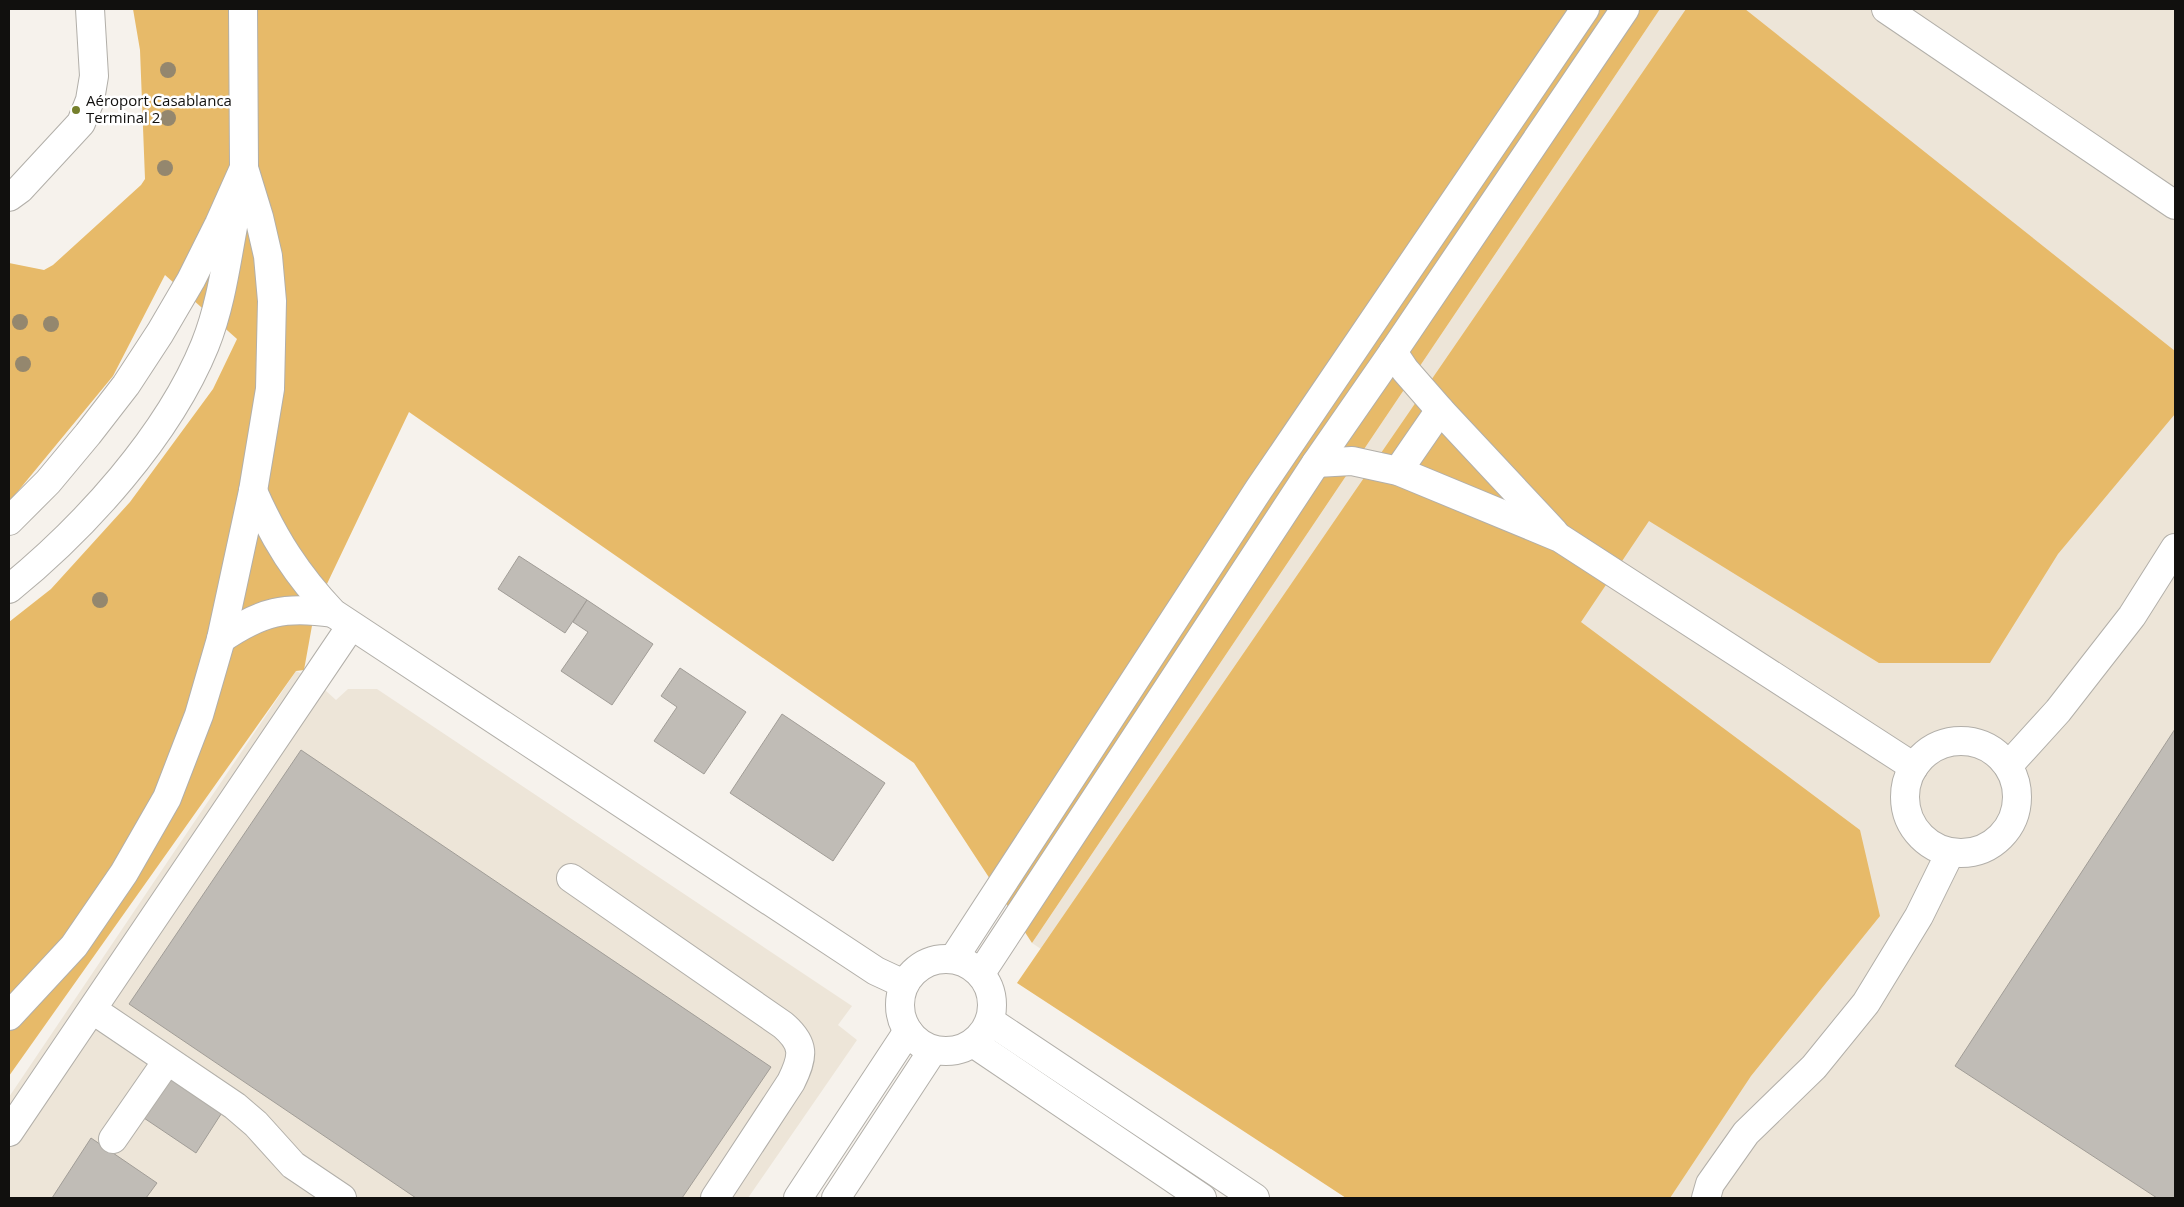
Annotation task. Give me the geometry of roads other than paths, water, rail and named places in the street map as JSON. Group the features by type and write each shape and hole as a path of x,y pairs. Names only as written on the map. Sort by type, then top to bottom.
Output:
{"street":[{"path":"9,197 20,188 81,123 90,100 94,76 90,9"},
{"path":"9,588 58,546 124,474 156,433 184,390 206,344 220,294 244,168 244,9"},
{"path":"954,958 1259,489 1585,9"},
{"path":"982,974 1316,462 1393,352 1625,9"},
{"path":"1886,9 2175,205"},
{"path":"9,1016 74,946 124,873 167,798 199,714 221,639 253,491 270,389 272,301 264,235 244,168"},
{"path":"9,521 48,482 126,385 160,333 191,280 244,168"},
{"path":"1393,352 1405,370 1440,410 1560,538"},
{"path":"1398,471 1440,410"},
{"path":"1316,462 1352,461 1398,471 1560,538 1914,767"},
{"path":"253,491 267,524 286,557 308,587 342,620 876,971 904,984"},
{"path":"2008,766 2058,711 2132,616 2175,548"},
{"path":"221,639 246,622 274,612 304,609 342,620"},
{"path":"9,1132 93,1010 342,620"},
{"path":"1972,742 1992,750 2008,766 2016,786 2016,808 2008,828 1993,844 1973,852 1950,853 1930,845 1914,829 1906,809 1906,787 1914,767 1930,751 1950,743 1972,742"},
{"path":"1706,1198 1710,1184 1746,1133 1814,1067 1866,1003 1919,916 1950,853"},
{"path":"571,878 795,1035 801,1050 799,1067 715,1198"},
{"path":"954,958 969,964 982,974 990,988 993,1004 990,1021 984,1033 973,1043 954,1051 933,1050 919,1043 908,1031 901,1016 900,1008 904,984 913,972 925,963 939,959 954,958"},
{"path":"93,1010 235,1106 256,1124 293,1165 342,1198"},
{"path":"990,1021 1255,1198"},
{"path":"798,1198 908,1031"},
{"path":"973,1043 1202,1198"},
{"path":"836,1198 933,1050"},
{"path":"113,1139 167,1061"}],"place":[{"name":"Aéroport Casablanca Terminal 2","path":"76,110"}]}
